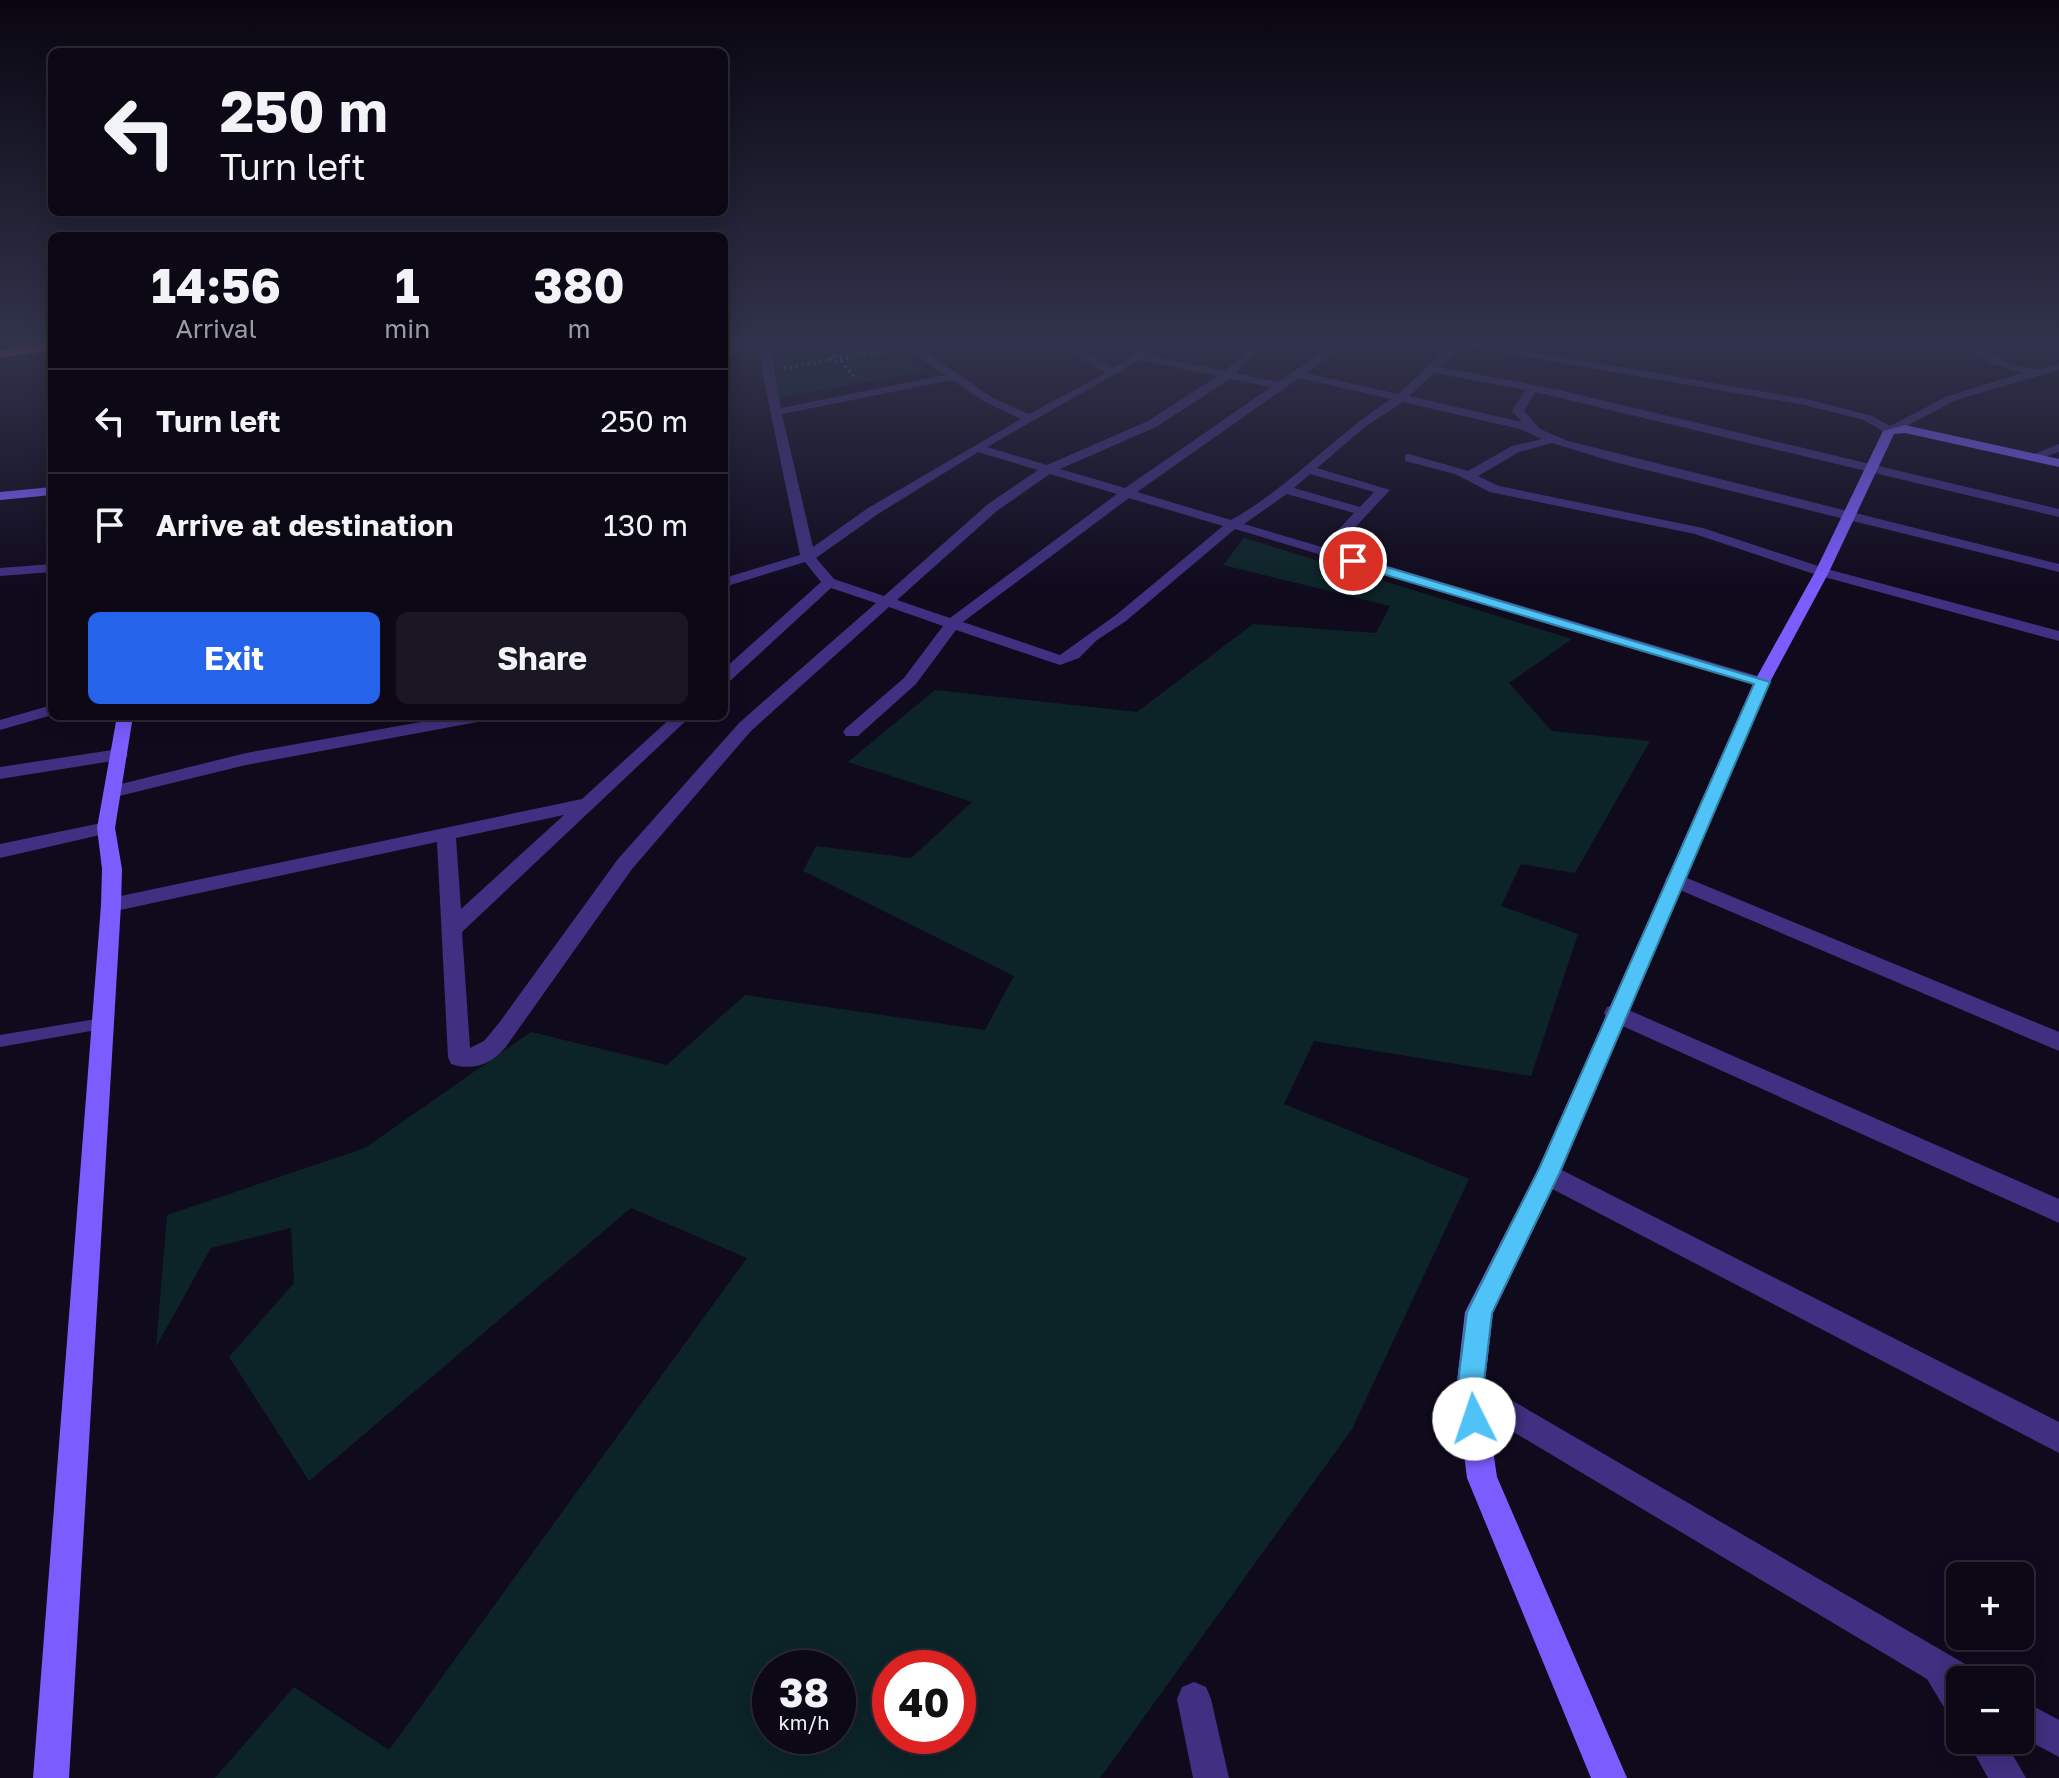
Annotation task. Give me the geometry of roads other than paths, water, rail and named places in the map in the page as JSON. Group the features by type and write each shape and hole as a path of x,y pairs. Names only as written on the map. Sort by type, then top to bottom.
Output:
{"street":[{"path":"779,424 808,557 829,582 1060,660 1073,655 1091,637 1121,618 1232,525 1262,508 1361,424"},
{"path":"728,582 808,557 873,511 1018,424"},
{"path":"446,833 459,1057 474,1060 489,1052 625,864 745,727 993,507 1047,470 1152,424"},
{"path":"852,732 910,681 954,622 1127,493 1226,424"},
{"path":"1503,424 1618,459 2059,568"},
{"path":"1531,424 1536,432"},
{"path":"1681,424 2059,513"},
{"path":"1880,424 1892,430 2059,463"},
{"path":"1609,1778 1482,1478 1470,1390 1479,1312 1548,1174 1615,1013 1762,682 1822,572 1847,515 1892,430 1902,424"},
{"path":"1468,476 1516,449 1540,445 1551,438"},
{"path":"976,448 1762,682"},
{"path":"2032,457 2059,448"},
{"path":"1409,458 1505,491 1698,531 1822,572 2059,636"},
{"path":"1307,469 1383,490 1324,553"},
{"path":"1285,489 1363,512"},
{"path":"0,496 48,491"},
{"path":"0,572 48,568"},
{"path":"728,674 829,582"},
{"path":"0,725 48,711"},
{"path":"51,1778 111,905 112,869 106,828 115,791 124,720"},
{"path":"115,791 246,759 461,720"},
{"path":"450,931 679,720"},
{"path":"0,773 119,755"},
{"path":"111,905 587,804"},
{"path":"0,851 106,828"},
{"path":"1675,880 2059,1042"},
{"path":"1615,1013 2059,1211"},
{"path":"1548,1174 2059,1438"},
{"path":"1470,1390 1946,1672"},
{"path":"1194,1699 1211,1778"},
{"path":"2034,1725 2059,1740"},
{"path":"1993,1754 2008,1778"}],"lane":[{"path":"0,1041 102,1024"}]}
